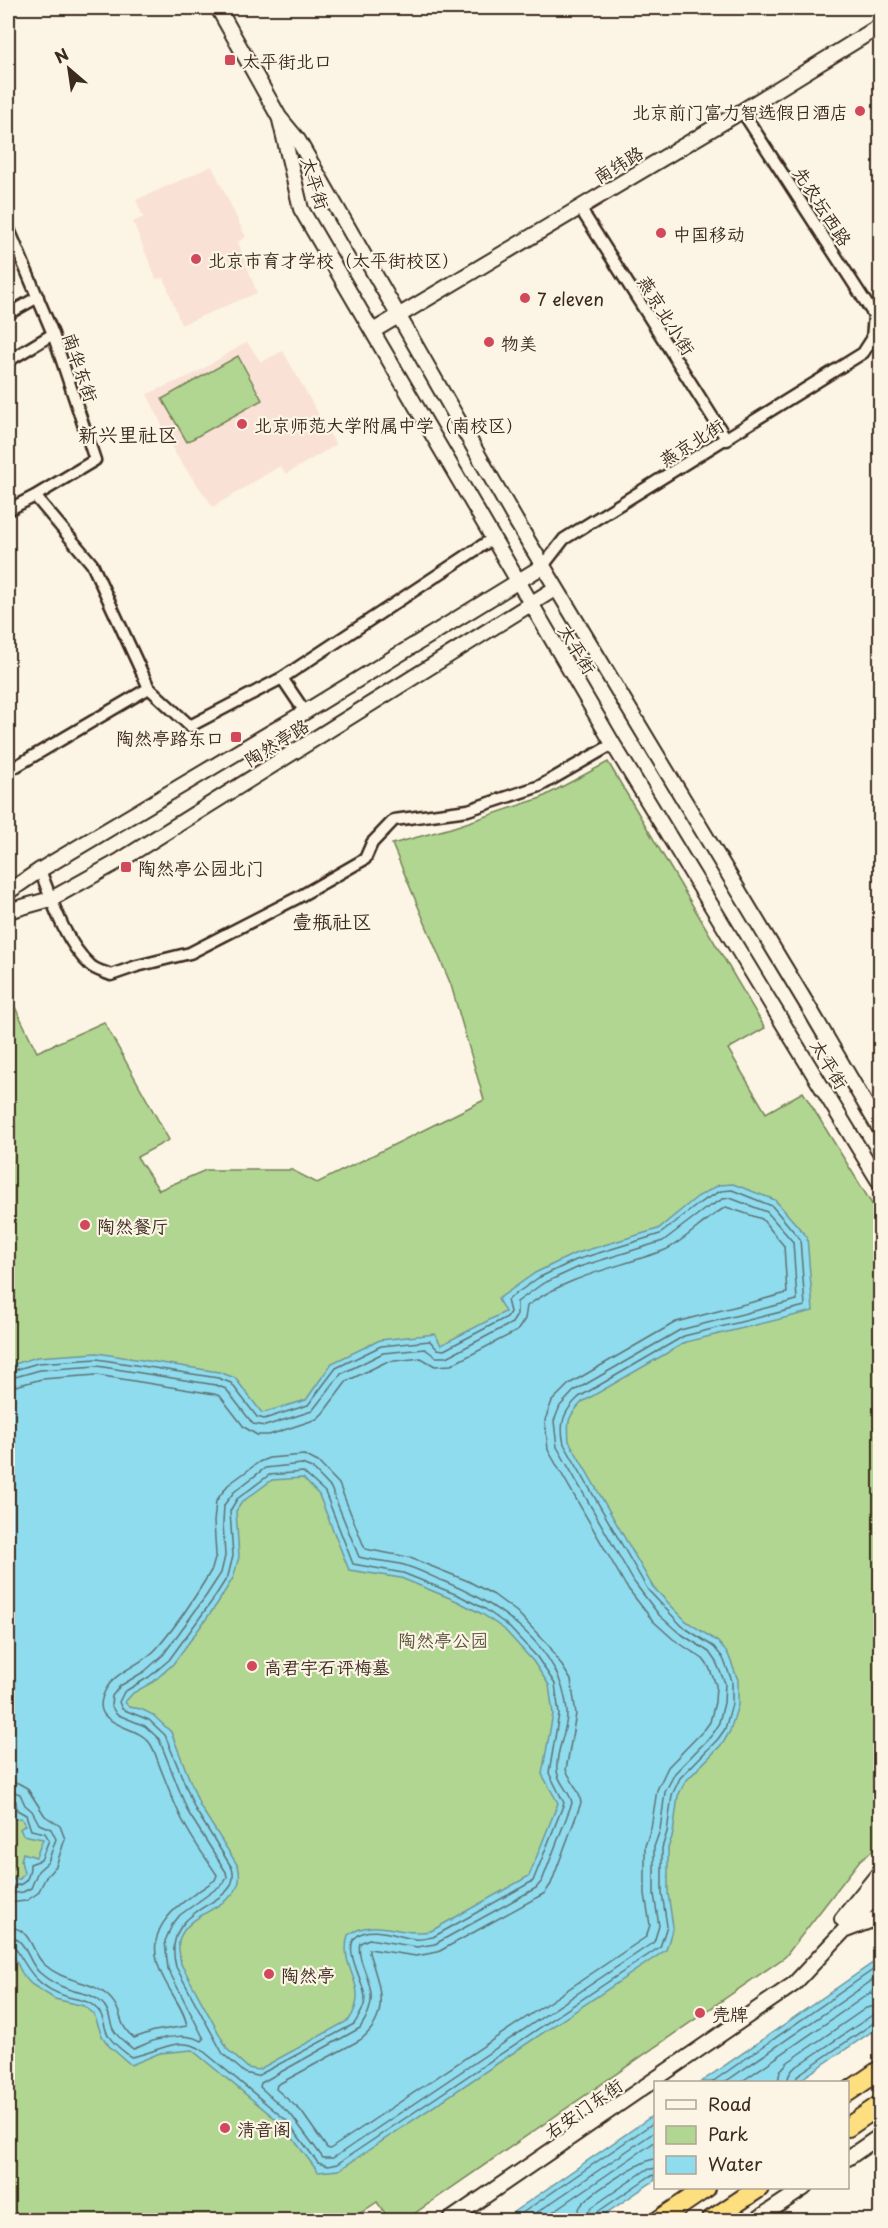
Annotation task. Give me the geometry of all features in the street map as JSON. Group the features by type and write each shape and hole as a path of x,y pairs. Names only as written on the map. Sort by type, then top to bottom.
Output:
{"highway":[{"path":"849,2091 873,2075 880,2060"},
{"path":"849,2126 880,2104"},
{"path":"659,2220 703,2189"},
{"path":"711,2220 756,2189"}],"main road":[{"name":"太平街","path":"218,8 279,117 298,140 397,316 543,566 880,1129"},
{"name":"南纬路","path":"373,331 880,26"},
{"name":"太平街","path":"279,117 301,209 613,744 791,1033 880,1183"},
{"name":"陶然亭路","path":"8,892 40,870 305,712 543,566"},
{"name":"陶然亭路","path":"8,911 51,899 131,853 556,588"},
{"path":"811,1966 825,1940 880,1872"},
{"name":"右安门东街","path":"450,2220 794,1984 880,1892"},
{"path":"844,1930 880,1917"},
{"path":"849,2157 880,2136"},
{"path":"756,2220 801,2189"}],"street":[{"name":"先农坛西路","path":"742,111 874,315 872,339 863,353"},
{"name":"燕京北小街","path":"580,208 727,440"},
{"name":"南华东街","path":"8,227 53,334 95,460 8,510"},
{"path":"8,315 38,297"},
{"path":"8,361 53,334"},
{"name":"燕京北街","path":"543,566 564,539 727,440 863,353"},
{"path":"35,496 92,564 148,688 190,726 282,678 492,539"},
{"path":"282,678 305,712"},
{"path":"8,771 148,688"},
{"path":"40,870 63,927 91,967 111,975 190,953 297,898 364,860 372,843 394,820 468,810 540,786 613,744"}],"shaded area":[{"name":"北京市育才学校（太平街校区）","path":"212,166 246,237 238,242 257,293 181,325 164,278 156,279 133,222 143,217 136,200"},
{"name":"北京师范大学附属中学（南校区）","path":"247,342 261,362 283,351 336,445 286,474 280,466 213,507 176,455 147,394 194,374"}],"green space":[{"path":"238,356 262,400 187,442 162,399"},
{"name":"陶然亭公园","path":"608,762 765,1028 728,1049 766,1113 803,1092 880,1217 880,1845 860,1860 785,1957 405,2220 390,2220 377,2202 350,2220 8,2220 8,993 37,1052 104,1022 169,1140 137,1157 159,1190 206,1170 292,1170 317,1183 484,1100 451,985 392,844 451,828 541,798"}],"water":[{"path":"733,1184 775,1200 807,1237 813,1311 686,1342 582,1402 571,1415 569,1423 569,1441 653,1587 686,1621 718,1642 728,1654 738,1680 738,1705 730,1731 723,1743 685,1782 678,1796 673,1834 668,1848 668,1893 673,1927 666,1950 339,2170 318,2172 283,2125 192,2050 160,2053 131,2065 109,2046 102,2036 94,2014 84,2006 55,1999 31,1984 23,1975 8,1945 8,1879 20,1879 24,1873 21,1861 23,1853 36,1857 43,1839 23,1835 20,1829 25,1825 21,1818 15,1819 10,1812 12,1805 8,1802 8,1366 37,1357 97,1353 219,1372 235,1378 262,1413 306,1400 332,1363 380,1340 435,1334 441,1345 505,1312 498,1299 535,1273 574,1254 658,1229 697,1197 719,1185","holes":["303,1478 319,1495 349,1570 401,1578 457,1601 504,1629 533,1661 549,1685 553,1714 542,1774 558,1803 529,1876 431,1931 368,1927 348,1935 347,1959 357,1997 349,2020 258,2070 248,2068 228,2050 181,1964 179,1950 179,1941 184,1930 193,1921 227,1900 235,1891 239,1880 238,1866 200,1806 171,1732 153,1715 141,1709 129,1707 125,1702 133,1693 153,1682 173,1664 233,1578 239,1557 236,1511 242,1502 272,1480"]},
{"path":"880,1958 880,2026 798,2081 702,2081"},
{"path":"654,2115 654,2181 596,2220 502,2220"}],"place":[{"name":"太平街北口","path":"230,60"},
{"name":"北京前门富力智选假日酒店","path":"860,111"},
{"name":"中国移动","path":"661,233"},
{"name":"北京市育才学校（太平街校区）","path":"196,259"},
{"name":"7 eleven","path":"525,298"},
{"name":"物美","path":"489,342"},
{"name":"北京师范大学附属中学（南校区）","path":"242,424"},
{"name":"陶然亭路东口","path":"236,737"},
{"name":"陶然亭公园北门","path":"126,867"},
{"name":"陶然餐厅","path":"85,1225"},
{"name":"高君宇石评梅墓","path":"252,1666"},
{"name":"陶然亭","path":"269,1974"},
{"name":"壳牌","path":"700,2013"},
{"name":"清音阁","path":"225,2128"}],"district":[{"name":"新兴里社区","path":"128,434"},
{"name":"壹瓶社区","path":"332,921"}]}
